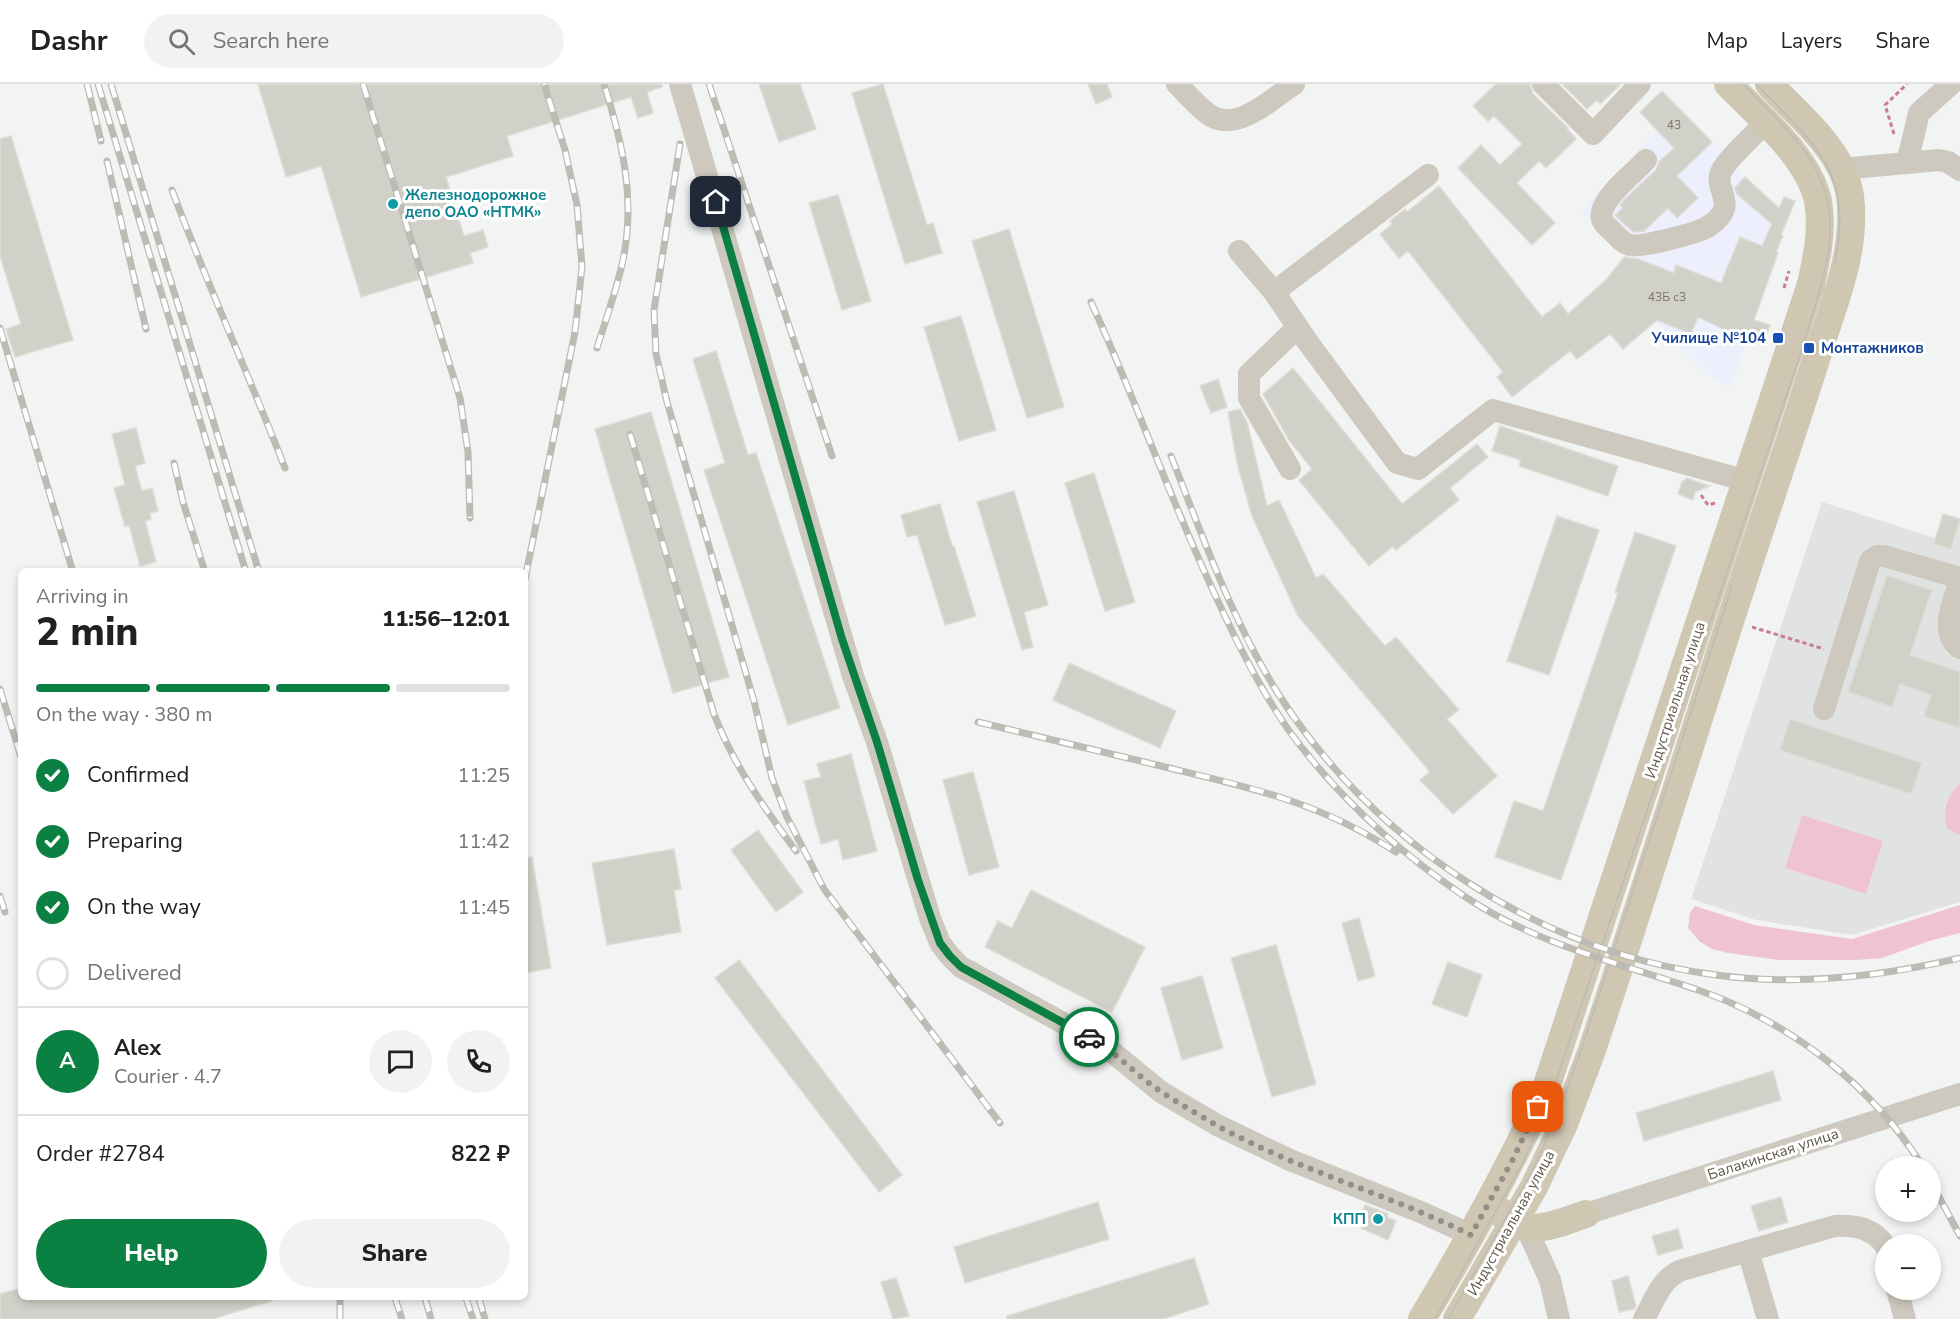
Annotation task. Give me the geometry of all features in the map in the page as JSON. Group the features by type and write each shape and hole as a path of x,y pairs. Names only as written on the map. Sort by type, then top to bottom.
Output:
{"main road":[{"name":"Индустриальная улица","path":"1422,1319 1512,1161 1546,1089 1570,1020 1737,478 1811,284 1819,237 1818,203 1808,174 1781,139 1728,84"},
{"name":"Индустриальная улица","path":"1457,1319 1520,1226 1534,1187 1564,1124 1591,1053 1838,290 1851,227 1850,194 1841,169 1825,143 1769,84"},
{"path":"1512,1161 1500,1191 1498,1202 1502,1214 1520,1226 1552,1225 1586,1214"},
{"path":"1534,1187 1545,1199 1556,1206 1586,1214"}],"street":[{"path":"680,84 853,676 877,742 930,918 940,943 961,967 1105,1046 1161,1092 1217,1125 1290,1160 1423,1213 1471,1235"},
{"path":"1177,84 1212,117 1226,120 1245,118 1294,84"},
{"path":"1543,84 1593,134 1640,84"},
{"path":"1907,164 1919,113 1951,84"},
{"path":"1646,160 1609,199 1602,213 1603,223 1624,243 1631,245 1643,246 1703,229 1719,218 1725,205 1725,196 1719,180 1722,168 1765,123"},
{"path":"1841,169 1939,159 1960,170"},
{"path":"1274,292 1428,175"},
{"path":"1239,251 1274,292 1397,464 1418,469 1494,410 1737,478"},
{"path":"1290,470 1249,399 1248,385 1249,374 1298,327"},
{"path":"1824,709 1866,570 1870,561 1877,556 1884,556 1960,579 1948,630 1954,644 1960,648"},
{"name":"Балакинская улица","path":"1586,1214 1960,1094"},
{"path":"1644,1319 1665,1280 1672,1274 1841,1225 1858,1226 1875,1236"},
{"path":"1520,1226 1550,1280 1558,1319"},
{"path":"1748,1251 1768,1319"},
{"path":"1900,1300 1905,1319"}],"path":[{"path":"1897,142 1885,105 1907,84"},
{"path":"1784,288 1791,265"},
{"path":"1712,514 1715,503 1737,478"},
{"path":"1701,495 1708,505 1715,503"},
{"path":"1752,627 1840,654"}],"shaded area":[{"path":"1658,131 1690,163 1712,142 1745,177 1789,216 1730,390 1705,372 1657,323 1638,315 1607,281 1626,254 1581,210"},
{"path":"1822,502 1935,538 1943,514 1960,519 1960,902 1852,935 1756,920 1691,899"},
{"path":"1960,784 1960,835 1948,829 1945,811 1952,792"},
{"path":"1802,815 1883,841 1866,894 1785,868"},
{"path":"1960,905 1960,933 1929,941 1882,958 1779,960 1728,953 1712,949 1699,941 1688,928 1690,913 1695,906 1754,925 1852,939"}],"building":[{"name":"Железнодорожное депо ОАО «НТМК»","path":"258,84 662,84 662,87 647,92 653,113 638,118 631,97 507,136 513,156 446,177 464,236 483,230 488,247 470,253 473,263 361,297 321,166 286,177"},
{"path":"759,84 800,84 816,129 779,142"},
{"path":"883,84 927,225 933,223 942,253 905,264 852,93"},
{"path":"1088,84 1107,84 1112,97 1096,104"},
{"path":"1496,84 1530,84 1533,94 1568,128 1576,139 1546,168 1539,161 1517,183 1555,223 1532,245 1458,168 1481,145 1500,165 1522,144 1494,116 1488,121 1473,106"},
{"path":"1562,84 1621,84 1600,104 1597,100 1587,109"},
{"path":"1662,91 1712,142 1677,176 1698,198 1677,218 1668,208 1644,231 1633,232 1615,215 1623,208 1620,205 1624,200 1656,170 1659,162 1674,148 1640,112"},
{"path":"11,136 73,340 15,357 6,329 21,324 0,256 0,139"},
{"path":"1745,177 1779,208 1784,197 1795,201 1781,235 1783,236 1776,252 1778,253 1754,320 1770,325 1764,341 1749,336 1747,340 1698,317 1691,334 1657,320 1623,349 1610,334 1577,359 1570,351 1512,397 1497,377 1503,372 1408,251 1399,258 1380,234 1392,224 1390,221 1405,209 1407,212 1439,186 1542,317 1560,303 1568,314 1606,280 1624,257 1638,259 1674,273 1676,265 1721,283 1740,237 1762,246 1772,224 1737,194 1735,188"},
{"path":"838,195 871,301 842,310 809,203"},
{"path":"1009,229 1064,407 1027,418 972,241"},
{"path":"961,316 996,430 959,441 924,327"},
{"path":"716,351 748,455 756,453 840,708 788,725 704,470 725,463 693,359"},
{"path":"1293,368 1402,504 1477,444 1488,457 1450,488 1459,500 1396,550 1393,546 1369,566 1299,480 1312,469 1289,440 1263,394"},
{"path":"1218,379 1227,407 1211,413 1200,386"},
{"path":"1240,409 1247,422 1267,506 1279,500 1316,578 1323,574 1385,646 1396,637 1459,710 1447,719 1497,776 1453,814 1420,780 1430,772 1298,616 1252,516 1237,463 1228,412"},
{"path":"651,412 729,677 673,693 595,429"},
{"path":"1500,426 1618,466 1608,496 1519,466 1521,460 1492,451"},
{"path":"136,428 145,463 135,466 142,491 152,488 158,511 150,513 151,519 145,521 156,562 140,566 129,525 125,527 114,488 125,485 112,434"},
{"path":"1094,473 1135,602 1105,611 1065,483"},
{"path":"1687,478 1710,486 1695,492 1693,500 1678,494 1682,482"},
{"path":"1014,491 1048,605 1024,612 1033,647 1022,650 977,502"},
{"path":"940,504 976,616 945,625 917,535 907,537 901,515"},
{"path":"1943,514 1960,519 1951,549 1934,544"},
{"path":"1557,516 1599,530 1549,675 1507,661"},
{"path":"1635,532 1676,546 1561,880 1495,857 1514,801 1543,811 1618,593 1615,592"},
{"path":"1887,575 1932,590 1910,655 1960,672 1960,728 1924,716 1931,695 1900,684 1892,707 1848,692"},
{"path":"1069,663 1176,711 1160,748 1053,700"},
{"path":"1790,719 1922,763 1911,794 1780,750"},
{"path":"851,754 877,851 843,860 838,839 821,844 804,781 821,777 817,764"},
{"path":"973,772 999,867 969,875 943,780"},
{"path":"758,830 803,892 776,912 731,850"},
{"path":"674,849 681,889 674,890 681,932 607,945 592,863"},
{"path":"532,857 551,968 528,972 528,858"},
{"path":"1031,890 1145,947 1112,1012 985,947 998,921 1012,928"},
{"path":"1359,918 1375,976 1358,981 1342,923"},
{"path":"1276,945 1316,1084 1272,1097 1231,958"},
{"path":"739,960 902,1175 879,1192 715,978"},
{"path":"1448,962 1482,975 1467,1017 1432,1004"},
{"path":"1202,976 1223,1048 1182,1060 1161,988"},
{"path":"1773,1071 1781,1100 1644,1141 1636,1113"},
{"path":"1781,1197 1788,1222 1759,1231 1751,1206"},
{"path":"1098,1202 1109,1239 965,1283 954,1247"},
{"name":"КПП","path":"1365,1205 1388,1214 1387,1217 1396,1221 1388,1240 1361,1228 1366,1217 1361,1215"},
{"path":"1678,1229 1683,1248 1658,1255 1652,1236"},
{"path":"1194,1258 1209,1304 1163,1319 1007,1319 1007,1316"},
{"path":"1628,1276 1636,1306 1634,1309 1619,1312 1612,1281"},
{"path":"896,1278 909,1316 893,1319 881,1282"},
{"path":"18,1289 18,1300 272,1301 212,1319 0,1319 0,1294"}],"tram line":[{"path":"1435,1319 1522,1164 1548,1105 1803,346 1826,266 1830,241 1830,216 1825,191 1815,167 1797,141 1743,84"},
{"path":"1756,84 1813,144 1825,163 1834,184 1839,207 1839,234 1834,266"},
{"path":"1448,1319 1532,1172 1558,1113 1579,1057 1732,586"}],"railway":[{"path":"87,84 101,141"},
{"path":"98,84 245,568"},
{"path":"111,84 258,568"},
{"path":"363,84 460,398 468,452 470,518"},
{"path":"527,568 575,332 582,267 577,205 565,150 544,84"},
{"path":"597,348 624,255 628,211 625,168 604,84"},
{"path":"709,84 832,456"},
{"path":"680,144 654,310 656,354 667,402 754,701 772,778 787,817 824,889 1000,1123"},
{"path":"107,161 146,329"},
{"path":"172,190 285,468"},
{"path":"1091,302 1184,525 1217,599 1260,684 1308,756 1370,822 1416,861 1464,896 1519,927 1578,951 1698,990 1765,1019 1826,1059 1853,1083 1879,1109 1915,1156"},
{"path":"0,328 72,568"},
{"path":"630,434 714,714 740,768 796,851"},
{"path":"1171,456 1233,608 1262,667 1279,695 1318,749 1363,798 1413,843 1468,882 1526,916 1587,942 1651,962 1716,975 1777,980 1838,978 1900,970 1960,958"},
{"path":"174,463 183,502 204,568"},
{"path":"0,689 18,747"},
{"path":"978,722 1256,790 1340,821 1396,852"},
{"path":"0,896 5,912"},
{"path":"1941,1201 1960,1236"},
{"path":"340,1300 340,1319"},
{"path":"396,1300 402,1319"},
{"path":"426,1300 431,1319"},
{"path":"467,1300 473,1319"},
{"path":"480,1300 485,1319"}],"way so far":[{"path":"1089,1037 1105,1046 1161,1092 1217,1125 1290,1160 1443,1221 1471,1235 1512,1161 1538,1107"}],"place":[{"name":"Железнодорожное депо ОАО «НТМК»","path":"393,204"},
{"name":"Училище №104","path":"1778,338"},
{"name":"Монтажников","path":"1809,348"},
{"name":"КПП","path":"1378,1219"}],"route":[{"path":"716,202 847,657 865,705 918,880 940,943 961,967 1089,1037"}]}
